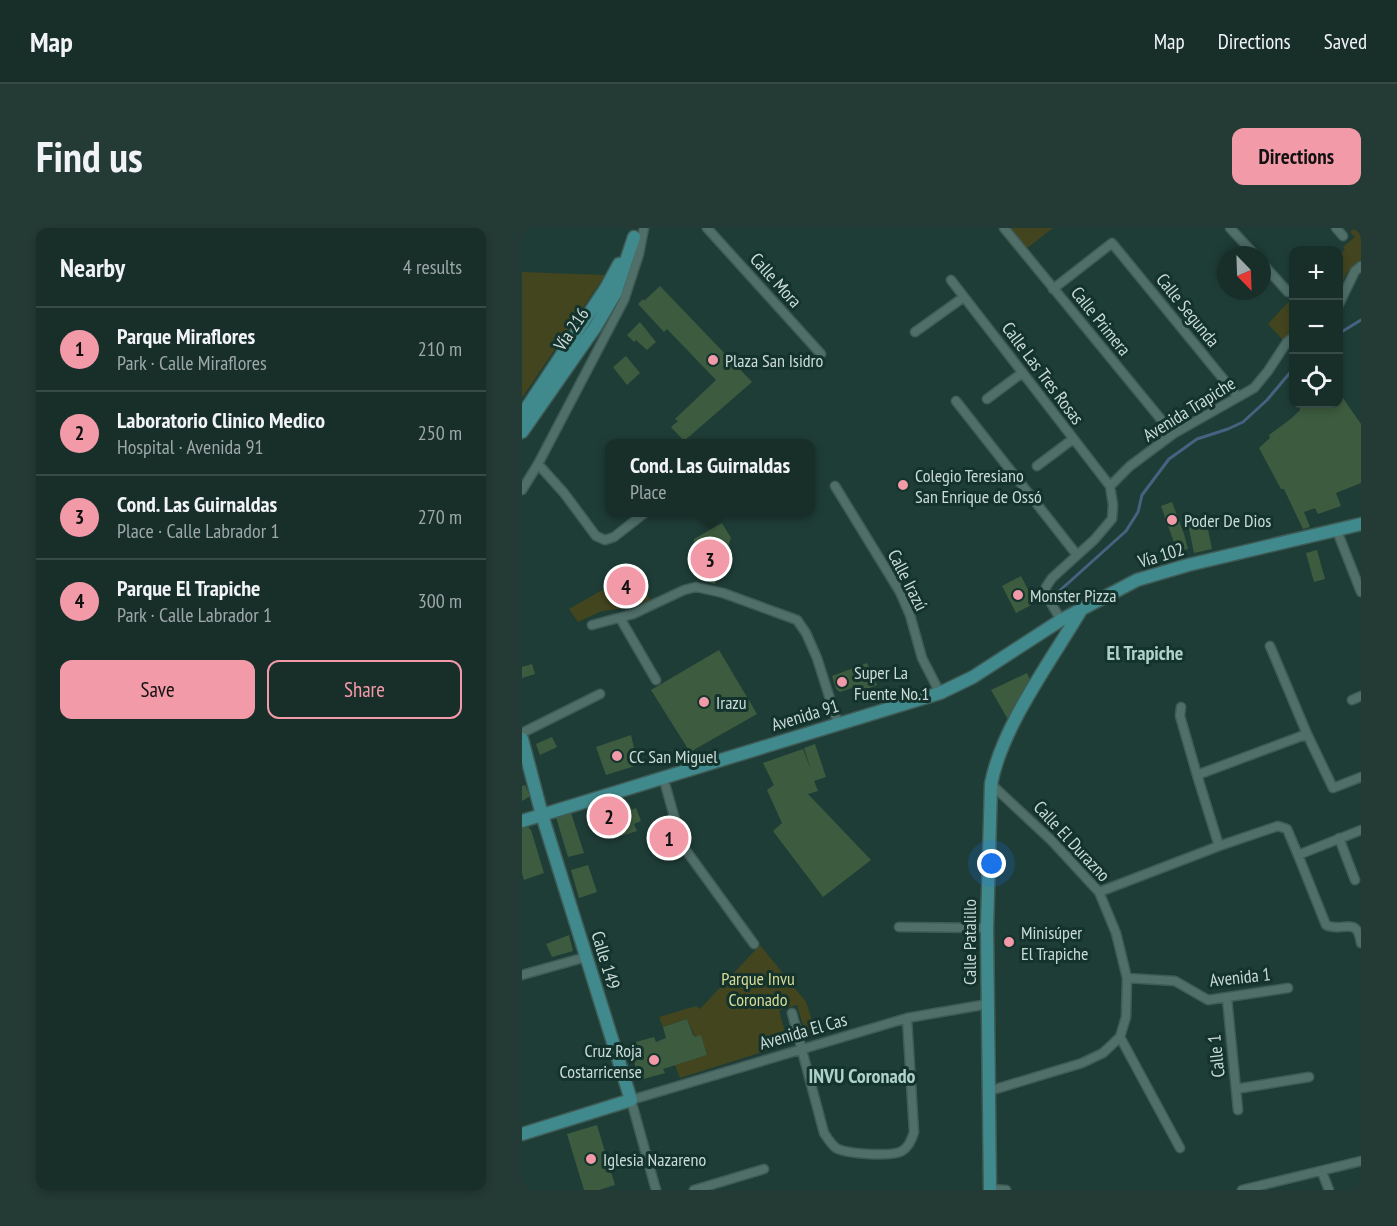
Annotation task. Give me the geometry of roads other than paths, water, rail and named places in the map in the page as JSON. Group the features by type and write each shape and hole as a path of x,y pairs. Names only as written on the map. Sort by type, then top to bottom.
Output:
{"main road":[{"name":"Vía 216","path":"522,414 606,288 639,231"},
{"name":"Vía 216","path":"522,432 596,326 615,294 639,231"},
{"name":"Vía 102","path":"1082,609 1137,580 1188,565 1361,524"},
{"path":"1065,625 1113,593"},
{"name":"Avenida 91","path":"522,821 940,693 1065,625 1082,609"},
{"name":"Calle Patalillo","path":"990,1190 987,928 991,784 993,770 1007,736 1065,625"},
{"name":"Calle 149","path":"522,740 542,815 631,1100"},
{"path":"522,1134 631,1100"}],"street":[{"name":"Calle Mora","path":"707,228 821,354"},
{"name":"Calle Primera","path":"1004,228 1173,434"},
{"path":"1230,228 1247,246"},
{"path":"1336,228 1343,236"},
{"path":"522,490 624,300 639,254 639,231"},
{"name":"Calle Segunda","path":"1053,289 1112,243 1238,397"},
{"path":"1341,300 1355,271 1361,266"},
{"path":"1271,273 1288,292"},
{"name":"Calle Las Tres Rosas","path":"951,280 1110,486"},
{"path":"915,332 964,297"},
{"name":"Avenida Trapiche","path":"1110,486 1130,466 1173,434 1254,388 1289,340"},
{"path":"987,399 1022,373"},
{"path":"956,401 1077,555"},
{"path":"1037,466 1073,439"},
{"path":"538,464 564,493 596,536 604,540 614,537 641,517"},
{"name":"Calle Irazú","path":"835,486 900,592 910,615 922,658 940,693"},
{"path":"1065,625 1046,595 1046,587 1112,519 1113,505 1110,486"},
{"path":"1337,531 1361,592"},
{"path":"592,626 651,607 684,590 696,587 723,593 797,621 807,633 817,658 838,724"},
{"path":"620,618 656,680"},
{"path":"1270,646 1307,734 1333,788 1361,777"},
{"path":"522,733 600,694"},
{"path":"1181,706 1180,716 1219,846"},
{"path":"1197,775 1307,734"},
{"path":"663,777 680,837 686,849 754,944"},
{"name":"Calle El Durazno","path":"991,784 1052,841 1099,891 1116,933 1127,978 1126,1017 1120,1037"},
{"path":"1099,891 1219,846 1282,826 1287,829 1326,925 1357,928 1360,932 1361,943"},
{"path":"1298,855 1361,830"},
{"path":"1339,838 1355,880"},
{"path":"899,927 987,928"},
{"path":"522,975 586,957"},
{"name":"Avenida 1","path":"1127,978 1175,981 1208,1000 1288,988"},
{"name":"Calle 1","path":"1227,998 1238,1110"},
{"name":"Avenida El Cas","path":"631,1100 907,1018 988,1004"},
{"path":"792,1013 824,1133 831,1144 839,1149 890,1155 904,1150 914,1132 907,1018"},
{"path":"989,1091 1082,1063 1102,1053 1120,1037 1180,1148"},
{"path":"1236,1089 1309,1077"},
{"name":"Calle 149","path":"631,1100 656,1190"},
{"path":"1243,1190 1361,1161"},
{"path":"694,1190 764,1169"},
{"path":"1322,1172 1329,1190"},
{"path":"990,1190 1006,1190"}],"waterway":[{"path":"1343,331 1361,320"},
{"path":"1056,594 1126,531 1138,512 1142,495 1169,459 1197,439 1243,422 1267,400 1289,374"}],"place":[{"name":"Plaza San Isidro","path":"713,360"},
{"name":"Colegio Teresiano San Enrique de Ossó","path":"903,485"},
{"name":"Poder De Dios","path":"1172,520"},
{"name":"Cond. Las Guirnaldas","path":"710,559"},
{"name":"Parque El Trapiche","path":"626,586"},
{"name":"Monster Pizza","path":"1018,595"},
{"name":"Super La Fuente No.1","path":"842,682"},
{"name":"Irazu","path":"704,702"},
{"name":"CC San Miguel","path":"617,756"},
{"name":"Laboratorio Clinico Medico","path":"609,816"},
{"name":"Parque Miraflores","path":"669,838"},
{"name":"Minisúper El Trapiche","path":"1009,942"},
{"name":"Cruz Roja Costarricense","path":"654,1060"},
{"name":"Iglesia Nazareno","path":"591,1159"}],"district":[{"name":"El Trapiche","path":"1145,653"},
{"name":"INVU Coronado","path":"862,1076"}],"park label":[{"name":"Parque Invu Coronado","path":"758,988"}]}
